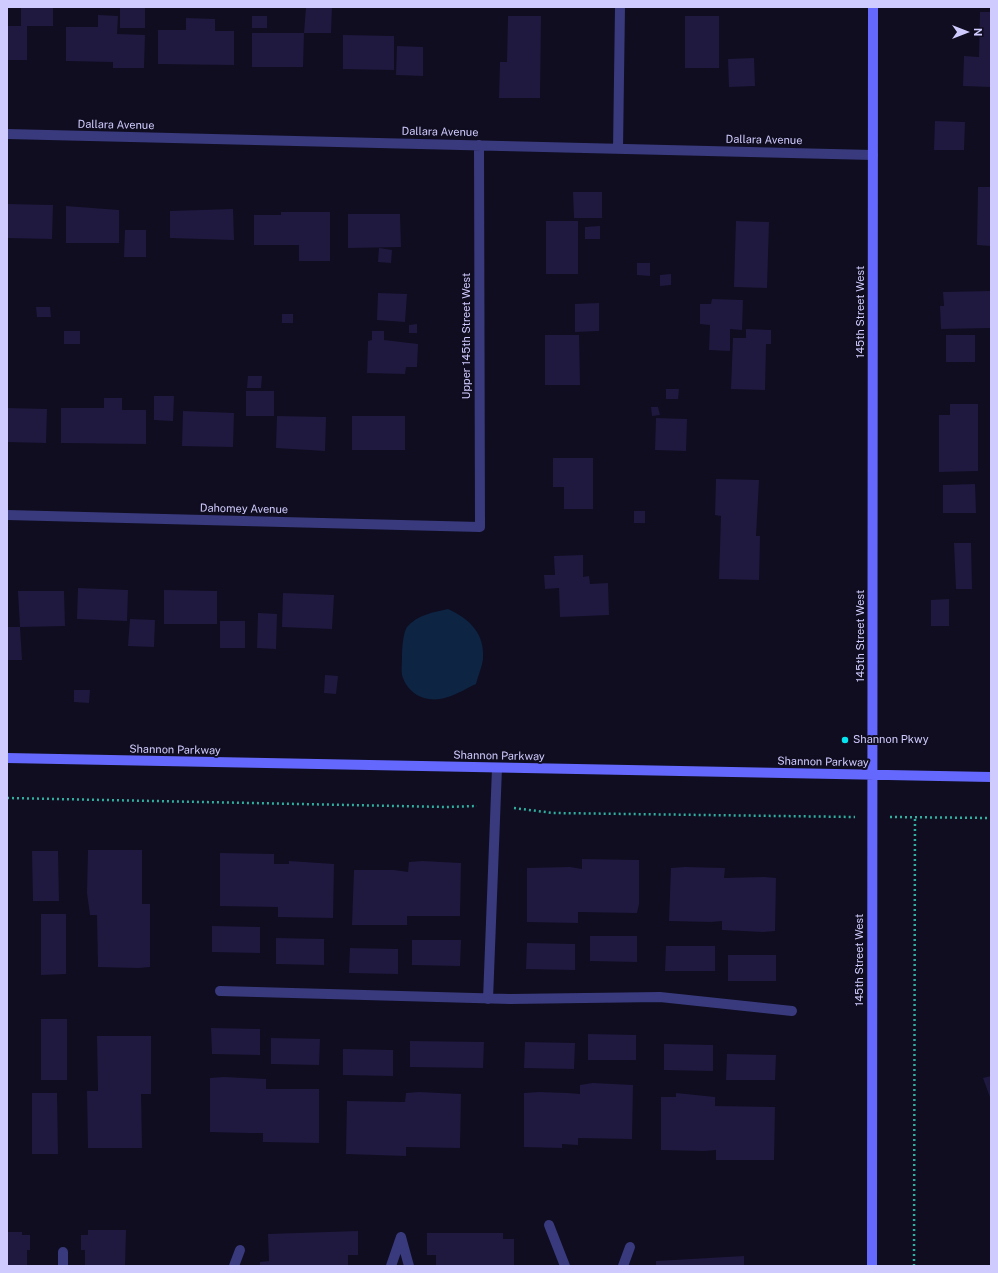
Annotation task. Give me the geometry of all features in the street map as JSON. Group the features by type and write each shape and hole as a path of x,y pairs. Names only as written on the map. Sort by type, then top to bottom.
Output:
{"street":[{"path":"618,148 620,7"},
{"name":"145th Street West","path":"872,1266 873,7"},
{"name":"Dallara Avenue","path":"7,134 873,154"},
{"name":"Upper 145th Street West","path":"479,145 480,527"},
{"name":"Dahomey Avenue","path":"7,516 480,527"},
{"name":"Shannon Parkway","path":"7,758 991,777"},
{"path":"488,999 497,768"},
{"path":"220,991 488,999 660,997 792,1011"},
{"path":"549,1225 565,1266"},
{"path":"391,1266 401,1237 409,1266"},
{"path":"623,1266 630,1247"},
{"path":"234,1266 240,1250"},
{"path":"63,1252 63,1266"}],"path":[{"path":"7,798 25,799"},
{"path":"914,1266 915,817"}],"water":[{"path":"448,609 469,623 479,635 483,650 482,665 476,684 448,697 441,699 427,699 414,693 405,682 402,675 403,641 407,627 411,623 426,615"}],"building":[{"path":"21,7 53,7 53,26 27,26 27,60 7,60 7,26 21,26"},
{"path":"120,7 145,7 145,28 120,28"},
{"path":"306,7 332,7 331,33 304,33"},
{"path":"980,12 991,12 991,87 963,86 964,56 979,57"},
{"path":"98,15 118,16 117,34 145,35 144,68 113,68 113,62 66,61 66,27 98,27"},
{"path":"252,16 267,16 267,28 252,28"},
{"path":"508,16 541,16 540,98 499,98 500,62 507,62"},
{"path":"685,16 719,16 719,68 685,68"},
{"path":"186,18 215,19 215,31 234,31 234,65 158,64 158,30 186,30"},
{"path":"252,33 304,33 303,67 252,67"},
{"path":"343,35 394,36 394,70 343,69"},
{"path":"397,46 423,47 423,76 396,75"},
{"path":"754,58 755,86 729,87 728,59"},
{"path":"935,121 965,122 964,150 934,150"},
{"path":"978,187 991,187 991,246 977,245"},
{"path":"573,192 602,192 602,218 574,218"},
{"path":"7,204 53,205 52,239 7,238"},
{"path":"66,206 119,210 119,243 66,243"},
{"path":"233,209 234,240 170,238 170,211"},
{"path":"281,212 330,212 330,261 299,261 299,245 254,245 254,215 281,215"},
{"path":"348,214 400,214 401,247 348,248"},
{"path":"546,221 578,221 578,274 546,274"},
{"path":"736,221 769,222 767,288 734,287"},
{"path":"600,226 600,239 585,239 585,227"},
{"path":"125,230 146,230 146,257 124,257"},
{"path":"379,248 392,250 391,263 378,262"},
{"path":"637,263 650,263 650,276 637,275"},
{"path":"671,274 671,285 660,286 660,275"},
{"path":"990,291 991,328 941,329 940,306 944,306 943,292"},
{"path":"378,293 407,294 405,322 377,320"},
{"path":"712,299 743,300 742,330 730,329 730,351 709,350 710,325 700,324 700,304 711,304"},
{"path":"599,303 599,331 575,332 575,304"},
{"path":"36,307 50,307 51,317 37,317"},
{"path":"282,314 293,314 293,323 282,323"},
{"path":"417,324 417,333 409,333 409,325"},
{"path":"746,329 771,330 771,344 766,344 765,390 731,389 733,338 746,338"},
{"path":"64,331 80,331 80,344 64,344"},
{"path":"372,331 384,331 384,340 418,344 417,367 406,367 405,374 367,373 368,341 372,340"},
{"path":"545,335 579,335 580,385 545,385"},
{"path":"946,335 975,335 975,362 946,362"},
{"path":"248,376 262,376 261,388 247,388"},
{"path":"666,389 679,389 678,399 666,399"},
{"path":"246,391 274,391 274,416 246,416"},
{"path":"154,396 174,396 173,421 154,420"},
{"path":"104,398 122,398 122,410 146,410 146,444 61,443 61,408 104,408"},
{"path":"950,404 978,404 978,471 939,472 939,415 950,415"},
{"path":"651,407 658,407 660,415 652,416"},
{"path":"7,408 47,409 46,443 7,442"},
{"path":"183,411 234,413 233,447 182,446"},
{"path":"277,416 326,417 325,451 276,448"},
{"path":"352,416 405,416 405,450 352,450"},
{"path":"656,418 687,419 686,451 655,450"},
{"path":"553,458 593,458 593,509 564,509 564,487 553,487"},
{"path":"716,479 759,480 756,536 760,536 759,580 719,579 721,516 715,515"},
{"path":"975,484 976,513 943,513 943,485"},
{"path":"634,511 645,511 645,523 634,523"},
{"path":"954,543 971,543 972,589 956,589"},
{"path":"583,555 583,577 589,576 590,584 608,583 609,615 560,617 559,588 545,589 544,575 555,575 554,556"},
{"path":"78,588 128,590 127,621 77,619"},
{"path":"164,590 217,591 217,624 164,624"},
{"path":"18,591 64,591 65,626 20,627"},
{"path":"283,593 334,595 332,629 282,627"},
{"path":"949,599 949,626 931,626 931,600"},
{"path":"258,613 277,614 276,649 257,648"},
{"path":"130,619 155,620 154,647 128,646"},
{"path":"220,621 245,621 245,648 220,648"},
{"path":"7,627 20,627 22,660 7,660"},
{"path":"325,675 338,676 336,694 324,693"},
{"path":"74,690 90,690 89,703 74,702"},
{"path":"88,850 142,850 142,904 150,904 150,967 98,967 97,915 90,915 87,893"},
{"path":"32,851 58,851 59,901 33,901"},
{"path":"220,853 274,854 274,864 289,864 289,861 334,864 333,918 278,917 278,907 220,906"},
{"path":"582,859 639,860 639,904 637,913 578,912 578,923 527,922 527,868 570,867 582,869"},
{"path":"422,861 461,863 460,916 407,916 407,925 352,925 354,870 394,870 408,872 409,862"},
{"path":"671,868 725,868 724,878 776,878 775,931 763,932 722,930 722,921 669,921"},
{"path":"41,914 66,914 66,974 41,975"},
{"path":"212,926 260,927 260,953 212,952"},
{"path":"590,936 637,936 637,962 590,961"},
{"path":"276,938 324,939 324,965 276,964"},
{"path":"412,940 461,940 460,966 412,965"},
{"path":"527,943 575,944 575,970 526,969"},
{"path":"666,946 715,946 715,971 665,971"},
{"path":"350,948 398,949 398,974 349,973"},
{"path":"728,955 776,955 776,981 728,981"},
{"path":"41,1019 67,1019 67,1080 41,1080"},
{"path":"211,1028 260,1029 260,1055 212,1054"},
{"path":"588,1034 636,1035 636,1060 588,1060"},
{"path":"97,1036 151,1036 151,1094 141,1094 142,1148 88,1148 87,1091 98,1091"},
{"path":"271,1038 320,1039 319,1065 271,1064"},
{"path":"410,1041 484,1042 483,1068 410,1067"},
{"path":"525,1042 575,1043 574,1069 524,1068"},
{"path":"664,1044 713,1045 713,1071 664,1070"},
{"path":"343,1049 393,1050 393,1076 343,1075"},
{"path":"727,1054 776,1055 775,1080 726,1080"},
{"path":"991,1076 991,1100 983,1078"},
{"path":"224,1077 266,1079 266,1089 319,1089 319,1143 263,1142 263,1133 210,1132 210,1078"},
{"path":"593,1083 633,1085 632,1139 578,1138 578,1145 562,1144 562,1148 524,1147 524,1093 539,1092 580,1094 580,1085"},
{"path":"419,1092 461,1094 460,1148 406,1147 406,1156 346,1154 347,1101 405,1102 406,1093"},
{"path":"32,1093 57,1093 58,1154 32,1154"},
{"path":"676,1093 715,1097 715,1106 775,1107 774,1160 716,1160 716,1150 661,1150 661,1097 676,1097"},
{"path":"88,1230 126,1230 125,1266 85,1265 85,1250 81,1250 81,1235 88,1235"},
{"path":"358,1231 358,1255 348,1255 348,1266 260,1266 260,1262 269,1261 268,1234"},
{"path":"7,1232 22,1232 22,1235 30,1235 30,1250 27,1250 27,1266 7,1266"},
{"path":"427,1233 503,1233 503,1239 514,1239 514,1266 436,1266 436,1255 427,1255"},
{"path":"744,1256 744,1266 656,1266 656,1261"}],"place":[{"name":"Shannon Pkwy","path":"845,740"}]}
